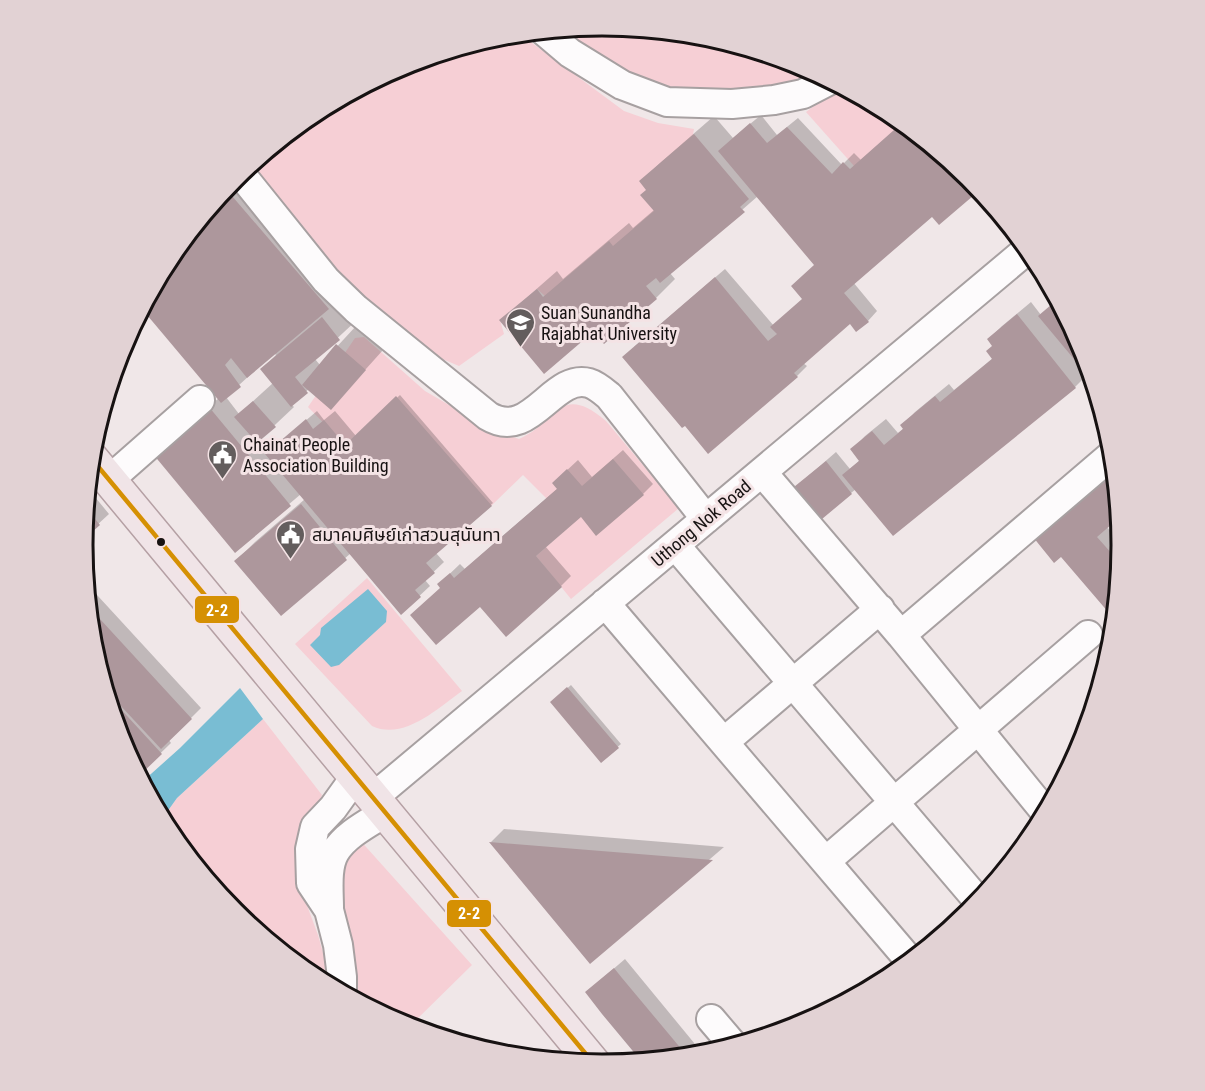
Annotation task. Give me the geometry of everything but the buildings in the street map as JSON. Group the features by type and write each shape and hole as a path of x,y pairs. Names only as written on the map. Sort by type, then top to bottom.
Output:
{"main road":[{"path":"100,469 372,795 583,1054"}],"street":[{"path":"553,38 570,53 622,85 667,102 732,105 803,94 820,85"},
{"path":"246,181 326,280 391,339 488,416 505,423 515,421 525,417 569,385 578,382 598,387 609,396 706,519"},
{"name":"Uthong Nok Road","path":"372,795 1021,255"},
{"path":"100,469 200,400"},
{"path":"901,635 1105,461"},
{"path":"762,472 880,609 1040,806"},
{"path":"675,545 974,895"},
{"path":"605,603 905,955"},
{"path":"724,742 880,609"},
{"path":"825,861 1088,635"},
{"path":"342,983 338,945 329,910 330,874 335,852 353,833 372,795"},
{"path":"329,910 311,883 312,838 315,827 333,808 372,795"},
{"path":"711,1019 728,1039"}],"shaded area":[{"path":"602,36 669,40 734,53 810,81 799,88 671,96 566,37"},
{"path":"530,41 624,111 658,123 694,129 683,190 554,304 537,289 500,320 504,334 459,366 433,355 352,292 254,174 292,141 319,122 377,89 439,63 471,53"},
{"path":"833,92 857,104 906,136 862,175 806,112"},
{"path":"364,337 425,391 492,430 519,439 532,432 559,409 568,405 578,405 590,410 606,421 679,508 571,599 536,556 570,526 523,475 489,508 396,397 345,445 308,407 355,338"},
{"path":"367,578 462,691 431,714 408,726 396,729 384,730 372,726 295,644"},
{"path":"263,719 322,795 312,819 302,875 305,900 329,975 292,950 267,929 219,881 198,856 168,811 177,798"},
{"path":"358,838 472,965 417,1019 351,988 341,911 343,862"}],"water":[{"path":"368,589 387,611 386,622 339,665 331,667 310,645 320,635 321,628"},
{"path":"240,688 263,719 177,798 168,811 149,776"}],"transit line":[{"name":"2-2","path":"99,468 586,1055"}],"place":[{"name":"Suan Sunandha Rajabhat University","path":"520,348"},
{"name":"Chainat People Association Building","path":"222,480"},
{"name":"สมาคมศิษย์เก่าสวนสุนันทา","path":"291,560"}]}
